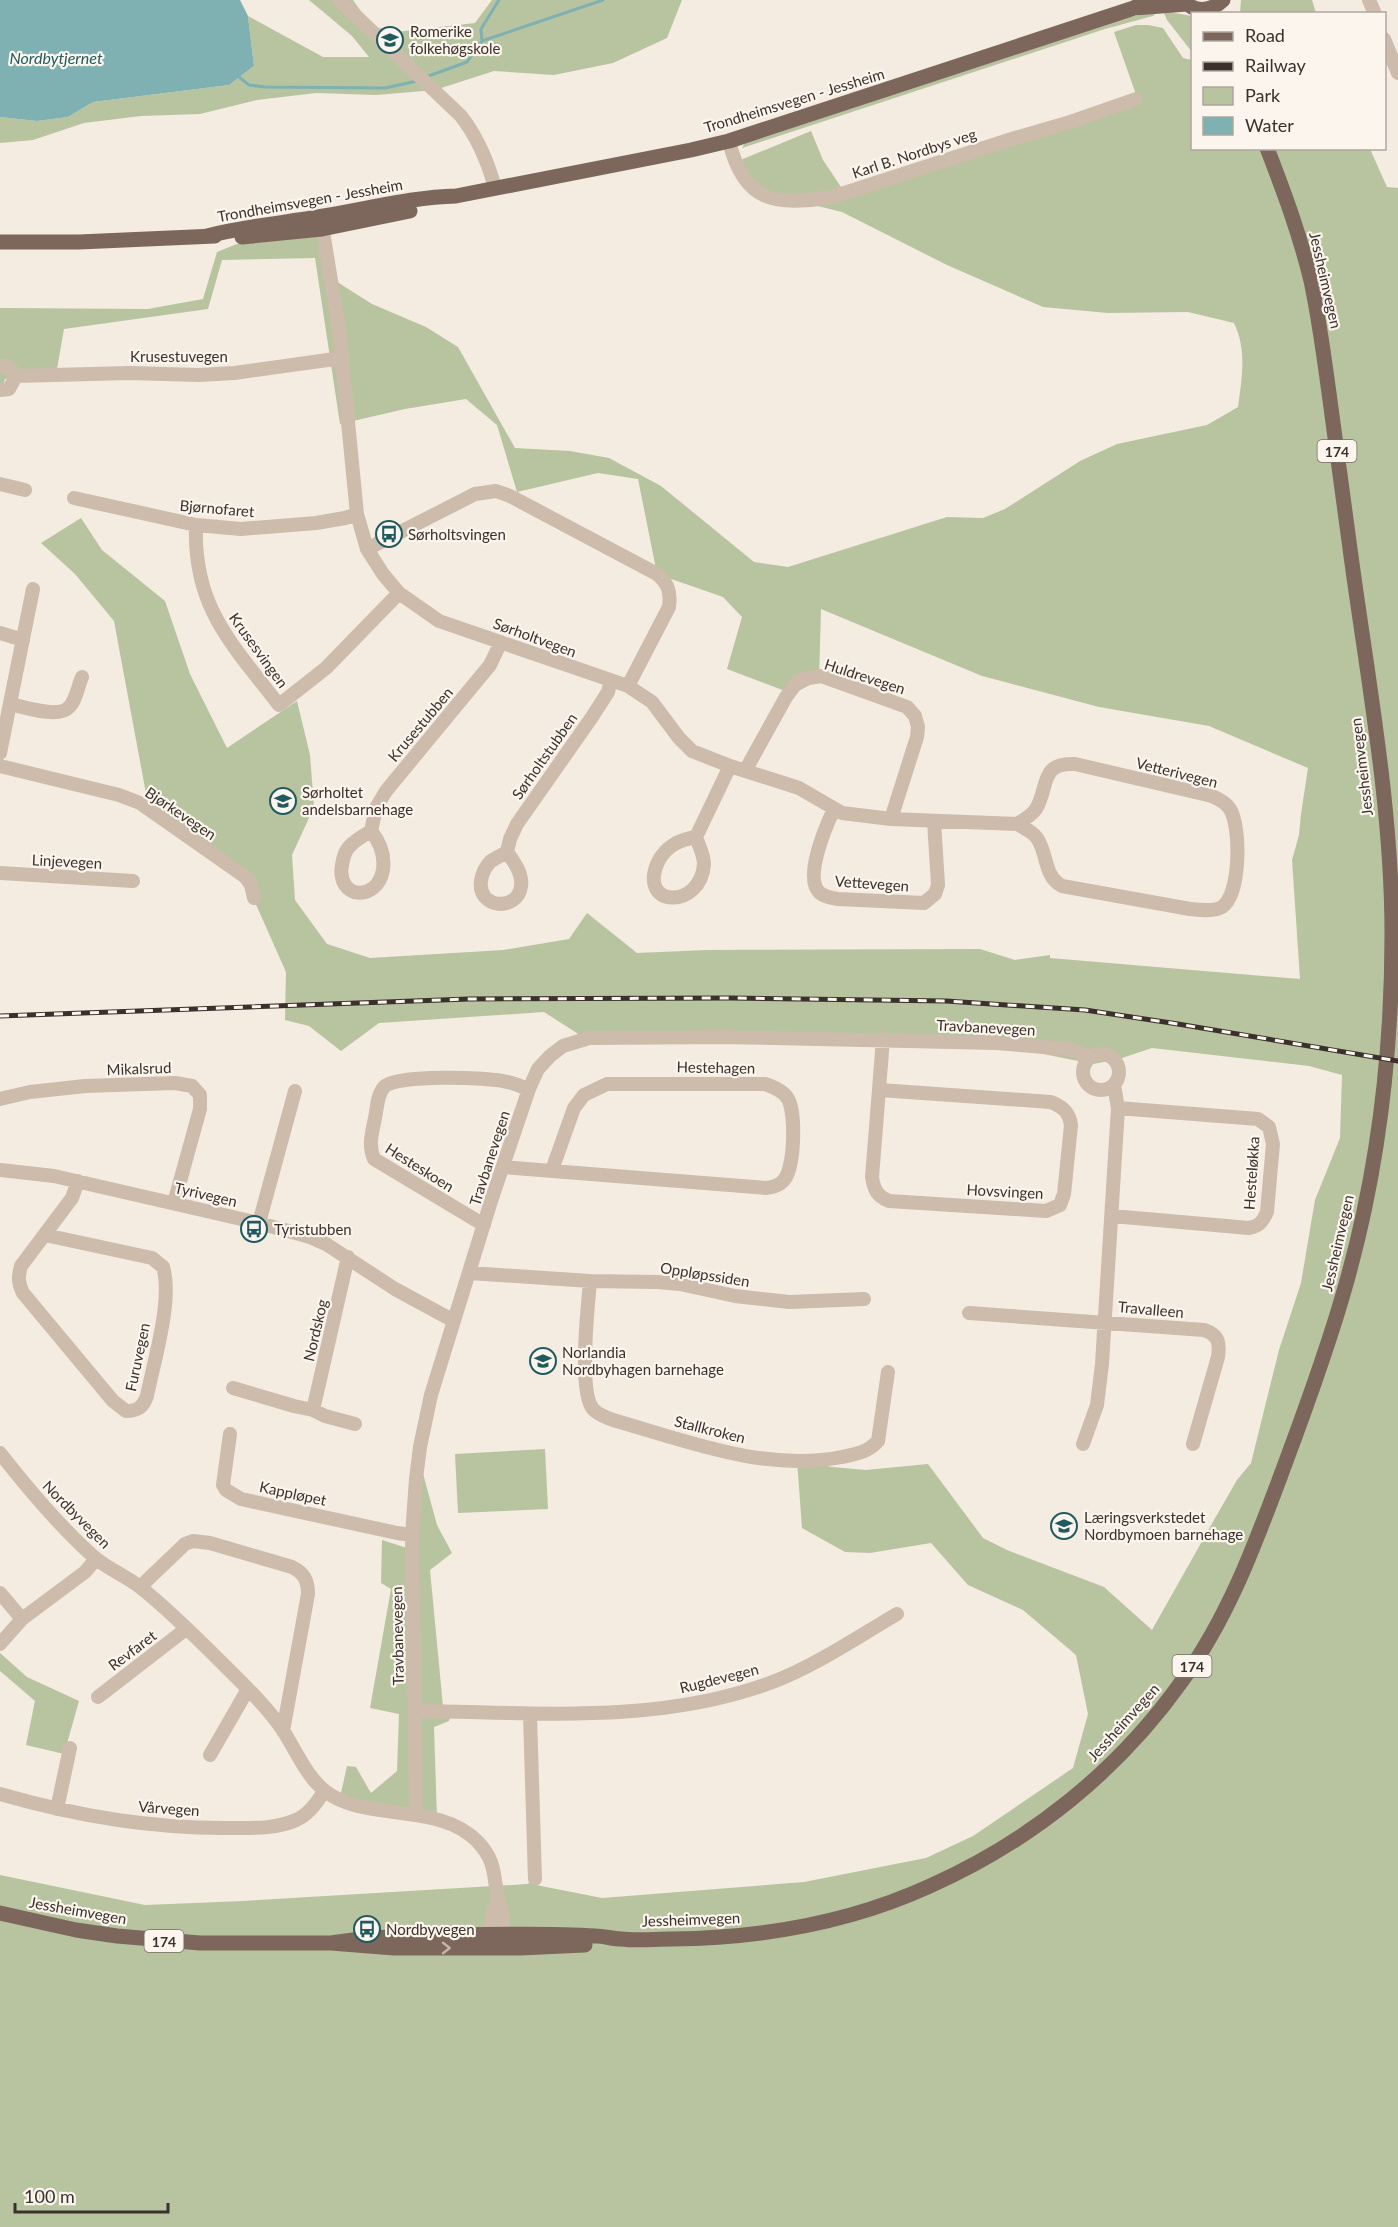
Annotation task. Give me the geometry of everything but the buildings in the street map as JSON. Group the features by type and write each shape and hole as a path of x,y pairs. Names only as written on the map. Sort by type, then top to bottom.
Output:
{"main road":[{"name":"Trondheimsvegen - Jessheim","path":"0,242 135,240 207,236 236,228 321,223 434,196 456,196 659,157 729,141 1141,4 1214,7 1224,0"},
{"name":"Jessheimvegen","path":"0,1913 76,1930 158,1940 200,1943 331,1943 378,1947 497,1939 601,1936 622,1940 709,1938 750,1935 824,1922 866,1911 935,1884 991,1856 1036,1827 1072,1800 1121,1755 1187,1675 1214,1632 1248,1561 1319,1372 1347,1283 1361,1224 1380,1116 1391,989 1390,862 1375,733 1324,358 1312,286 1298,233 1268,150"}],"street":[{"path":"339,0 460,116 479,143 490,168 495,188"},
{"path":"1386,44 1398,73"},
{"name":"Karl B. Nordbys veg","path":"729,141 740,174 753,190 765,196 784,200 810,201 832,197 1068,123 1136,99"},
{"name":"Sørholtvegen","path":"321,223 342,358 357,514 367,549 399,593 439,621 628,686 652,702 679,738 692,751 799,788 834,809 855,816 891,819 1017,824"},
{"name":"Krusestuvegen","path":"15,376 129,373 205,375 342,358"},
{"path":"0,366 9,367 15,376 12,386 0,390"},
{"path":"0,484 25,490"},
{"path":"367,549 475,494 497,491 516,499 657,574 668,585 669,607 628,686"},
{"name":"Bjørnofaret","path":"74,498 196,525 241,529 345,519 357,514"},
{"name":"Krusesvingen","path":"196,525 197,571 206,601 220,627 279,705 326,668 399,593"},
{"path":"0,753 33,589"},
{"path":"0,633 23,640"},
{"name":"Krusestubben","path":"371,831 376,808 386,791 490,665 501,642"},
{"name":"Huldrevegen","path":"745,771 786,697 797,682 821,676 831,679 908,707 915,716 918,727 916,745 891,819"},
{"path":"10,704 54,713 64,712 71,706 82,677"},
{"name":"Sørholtstubben","path":"507,852 517,824 603,701 611,680"},
{"name":"Vetterivegen","path":"1063,764 1076,764 1212,796 1228,806 1234,816 1237,846 1236,883 1223,906 1204,910 1068,888 1055,882 1050,875 1038,839 1017,824 1034,812 1039,803 1046,777 1063,764"},
{"name":"Bjørkevegen","path":"0,766 140,802 204,849 240,872 251,885 254,898"},
{"path":"696,837 671,845 661,857 655,870 654,882 657,891 666,898 678,898 688,894 701,876 704,863 696,837 730,766"},
{"name":"Vettevegen","path":"834,809 825,827 813,879 820,893 838,899 924,903 931,899 938,885 934,821"},
{"name":"Linjevegen","path":"0,873 133,881"},
{"name":"Travbanevegen","path":"416,1815 412,1535 416,1479 424,1424 484,1225 529,1089 538,1069 563,1046 589,1038 883,1039 1069,1049 1090,1057"},
{"name":"Hovsvingen","path":"880,1090 1051,1102 1059,1105 1070,1117 1071,1125 1064,1194 1060,1205 1046,1211 889,1201 879,1197 874,1189 872,1177 883,1039"},
{"path":"1103,1054 1115,1060 1120,1073 1114,1085 1107,1090 1090,1087 1085,1080 1083,1072 1090,1057 1103,1054"},
{"name":"Hesteskoen","path":"484,1225 374,1159 370,1140 380,1094 388,1084 397,1081 470,1077 506,1081 529,1089"},
{"name":"Mikalsrud","path":"0,1100 30,1092 86,1086 174,1083 192,1086 200,1095 200,1108 174,1203"},
{"name":"Hestehagen","path":"503,1167 766,1188 776,1186 784,1180 791,1166 794,1116 792,1107 784,1093 765,1084 607,1084 584,1095 574,1108 552,1170"},
{"path":"1083,1444 1097,1405 1118,1108 1114,1085"},
{"path":"259,1223 295,1091"},
{"name":"Hesteløkka","path":"1112,1216 1250,1228 1257,1226 1264,1220 1267,1212 1273,1143 1269,1127 1258,1119 1118,1108"},
{"name":"Tyrivegen","path":"0,1170 28,1172 78,1181 310,1237 348,1257 395,1289 454,1321"},
{"name":"Furuvegen","path":"45,1235 152,1258 164,1267 167,1287 165,1304 147,1396 143,1406 139,1409 126,1411 113,1401 23,1293 18,1276 21,1266 72,1198 78,1181"},
{"name":"Nordskog","path":"313,1410 348,1257"},
{"name":"Oppløpssiden","path":"469,1273 680,1284 735,1296 789,1302 864,1299"},
{"name":"Stallkroken","path":"591,1281 586,1334 585,1376 588,1401 599,1415 613,1420 736,1455 775,1460 828,1459 860,1453 871,1449 878,1441 888,1372"},
{"name":"Travalleen","path":"969,1313 1204,1330 1213,1333 1218,1338 1220,1347 1192,1444"},
{"path":"233,1388 355,1424"},
{"name":"Kappløpet","path":"230,1434 223,1485 226,1490 241,1499 412,1535"},
{"name":"Nordbyvegen","path":"0,1453 37,1500 96,1559 140,1587 248,1689 284,1731 296,1755 324,1791 342,1801 416,1815 459,1828 476,1840 492,1864 503,1917 497,1939"},
{"path":"140,1587 186,1544 193,1541 210,1543 292,1567 301,1572 306,1578 308,1594 284,1731"},
{"path":"0,1644 22,1619 85,1572 96,1559"},
{"path":"0,1593 22,1619"},
{"name":"Rugdevegen","path":"414,1711 593,1715 652,1710 746,1691 800,1671 897,1614"},
{"name":"Revfaret","path":"98,1697 186,1629"},
{"path":"210,1755 248,1689"},
{"path":"530,1715 535,1880"},
{"path":"57,1809 70,1748"},
{"name":"Vårvegen","path":"0,1794 105,1819 170,1827 261,1828 281,1826 298,1819 312,1808 324,1791"}],"green space":[{"path":"309,0 353,0 371,26 396,32 475,23 492,0 682,0 667,38 613,63 554,75 494,71 435,90 376,95 316,93 257,100 200,114 141,116 84,123 33,140 0,143 0,117 37,121 68,117 93,102 229,85 254,66 248,16 323,57 369,57 352,36"},
{"path":"1241,0 1312,0 1316,12 1240,12"},
{"path":"1163,11 1191,16 1191,51 1167,20"},
{"path":"1155,14 742,148 744,144 1129,17"},
{"path":"1136,25 1163,28 1183,58 1191,60 1191,150 1370,150 1387,187 1398,188 1398,2227 0,2227 0,1875 145,1905 527,1884 536,1880 536,1885 602,1898 804,1882 926,1858 973,1836 1073,1768 1088,1714 1076,1655 1023,1610 968,1585 931,1543 870,1553 845,1552 802,1528 797,1460 832,1467 866,1470 928,1464 983,1538 1007,1550 1104,1587 1152,1630 1237,1480 1251,1463 1279,1350 1301,1283 1315,1200 1340,1138 1342,1075 1309,1066 1152,1048 1119,1059 1093,1064 1008,1047 764,1033 640,1031 583,1037 544,1012 379,1023 341,1051 309,1026 285,1020 286,972 254,900 232,871 180,839 147,799 114,621 75,574 41,543 81,518 102,550 165,601 190,674 227,748 297,701 310,755 314,807 292,855 295,900 327,944 370,958 503,950 569,939 587,913 637,953 707,950 980,949 1015,960 1050,955 1050,958 1300,979 1292,860 1299,835 1308,768 1209,726 1099,707 982,676 821,609 819,680 793,694 727,669 742,617 723,597 657,574 638,479 598,473 517,492 497,425 466,399 405,409 340,424 315,258 222,260 208,309 64,329 57,369 5,379 0,397 0,308 148,309 203,299 217,252 259,235 319,234 334,280 372,304 426,327 458,347 515,448 570,451 609,458 661,486 754,562 788,567 947,517 983,518 1005,509 1080,461 1117,444 1207,425 1238,407 1242,354 1234,323 1188,312 1108,313 1043,307 947,265 842,212 789,199 749,185 738,161 811,131 823,160 847,196 1139,103 1114,32"},
{"path":"545,1449 548,1509 458,1513 455,1454"},
{"path":"419,1459 437,1525 452,1553 430,1570 444,1717 450,1717 449,1721 434,1727 437,1819 363,1811 341,1793 347,1766 356,1767 371,1793 397,1771 399,1714 370,1708 391,1589 381,1583 382,1540 410,1549"},
{"path":"0,1653 27,1677 79,1701 64,1754 26,1745 35,1701 0,1671"}],"water":[{"name":"Nordbytjernet","path":"0,0 240,0 248,16 254,66 229,85 93,102 68,117 37,121 0,117"}],"waterway":[{"path":"482,41 481,29 499,0"},
{"path":"426,77 467,62 482,41 603,0"},
{"path":"239,77 249,85 265,87 385,88 417,81"}],"railway":[{"path":"0,1016 469,999 731,998 946,1001 1085,1010 1398,1061"}],"place":[{"name":"Romerike folkehøgskole","path":"390,40"},
{"name":"Sørholtsvingen","path":"389,534"},
{"name":"Sørholtet andelsbarnehage","path":"283,801"},
{"name":"Tyristubben","path":"254,1229"},
{"name":"Norlandia Nordbyhagen barnehage","path":"543,1361"},
{"name":"Læringsverkstedet Nordbymoen barnehage","path":"1064,1526"},
{"name":"Nordbyvegen","path":"367,1929"}]}
